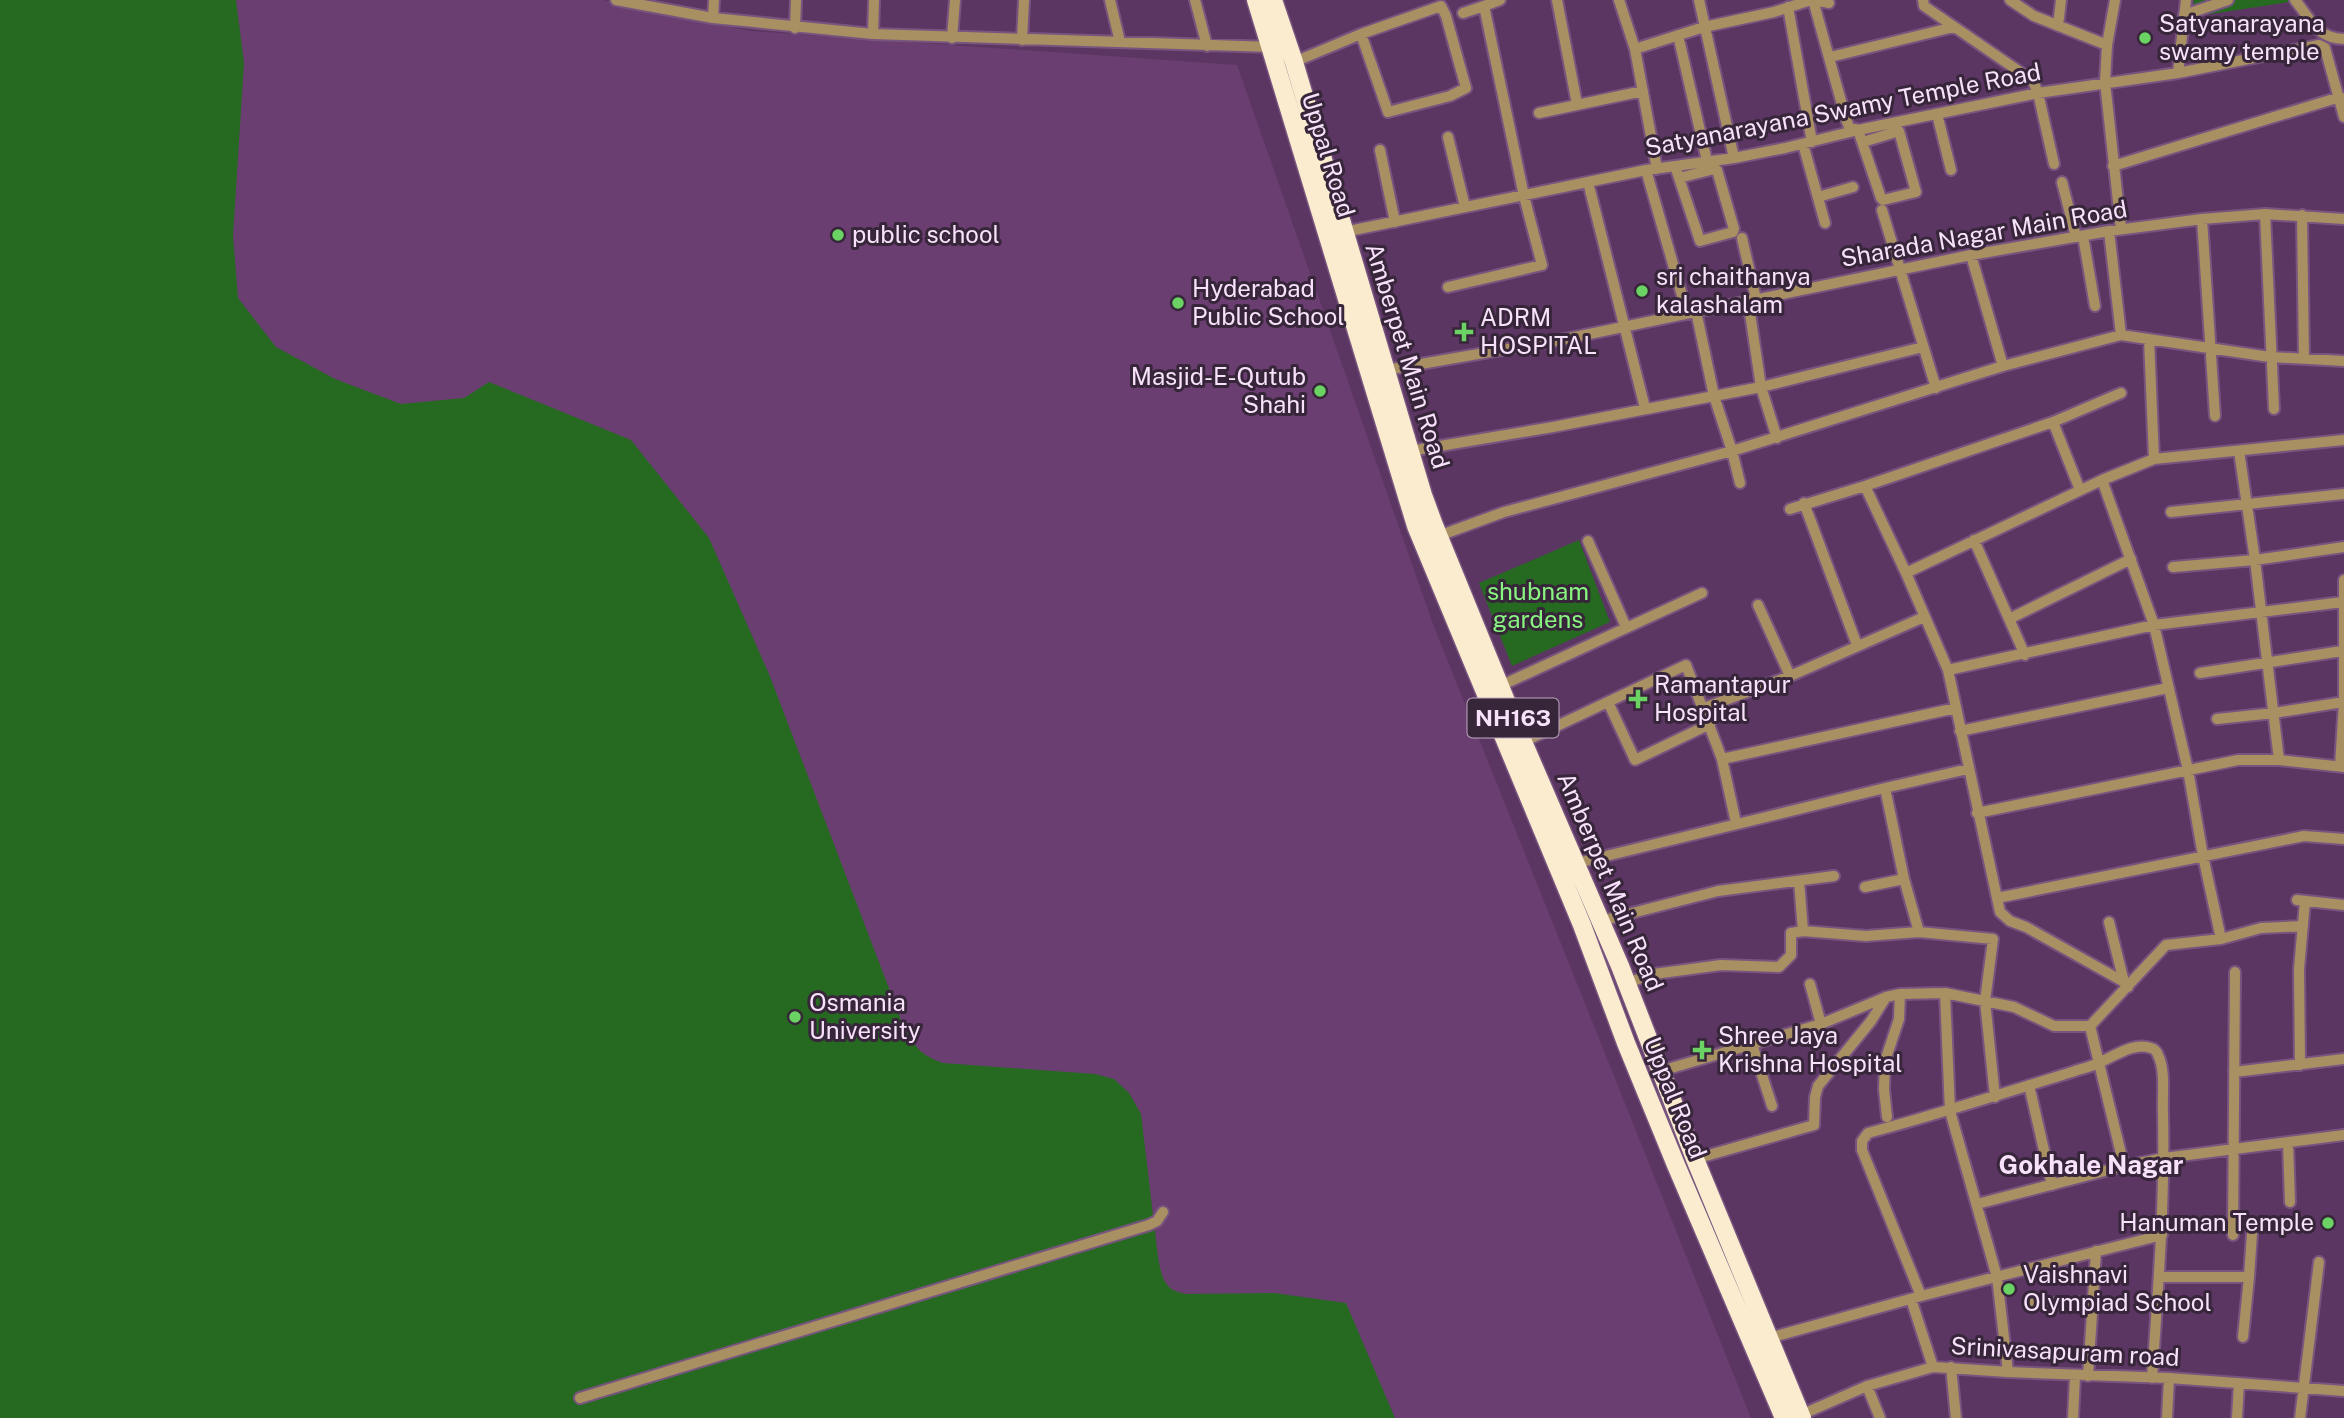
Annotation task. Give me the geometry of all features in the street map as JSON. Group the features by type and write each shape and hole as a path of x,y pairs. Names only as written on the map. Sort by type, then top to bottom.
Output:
{"highway":[{"name":"Uppal Road","path":"1256,0 1284,52 1416,526 1431,539 1568,866 1672,1156 1795,1417"},
{"name":"Amberpet Main Road","path":"1273,0 1284,52 1344,232 1423,495 1431,539 1524,743 1568,866 1601,921 1695,1160 1769,1338 1795,1417"}],"street":[{"path":"616,0 713,18 795,28 952,38 1120,42 1284,52 1361,34 1441,6 1466,88 1450,96 1388,112 1361,34"},
{"path":"713,18 714,0"},
{"path":"795,28 796,0"},
{"path":"873,34 874,0"},
{"path":"952,38 955,0"},
{"path":"1022,40 1024,0"},
{"path":"1110,0 1120,42"},
{"path":"1195,0 1207,46"},
{"path":"1463,13 1500,0"},
{"path":"1556,0 1577,104"},
{"path":"1619,0 1635,49 1652,169 1740,483"},
{"path":"1699,0 1734,158"},
{"path":"1771,0 1774,12"},
{"path":"1635,49 1704,27 1774,12 1813,0 1829,3"},
{"path":"1813,0 1848,125 1858,130 1883,200 1916,192 1899,131 1863,142"},
{"path":"1923,0 1924,6 2033,81 2054,164"},
{"path":"2010,0 2034,16 2107,45"},
{"path":"2058,26 2061,0"},
{"path":"2115,0 2107,45 2105,82 2113,166 2121,335"},
{"path":"2178,73 2186,0"},
{"path":"2184,15 2228,0"},
{"path":"2295,0 2322,34 2329,38 2344,39"},
{"path":"1448,287 1542,265 1524,196 1485,6"},
{"path":"1788,7 1808,143 1825,223"},
{"path":"1830,57 1954,27"},
{"path":"1678,35 1707,161"},
{"name":"Satyanarayana Swamy Temple Road","path":"1344,232 1652,169 1734,158 2038,93 2178,73 2321,45 2325,48 2340,97"},
{"path":"1539,113 1643,91"},
{"path":"2113,166 2340,97 2344,117"},
{"path":"1937,114 1951,170"},
{"path":"1448,137 1465,207"},
{"path":"1380,150 1395,222"},
{"path":"1675,166 1679,178 1700,241 1733,232 1717,170 1679,178"},
{"path":"1588,182 1645,408"},
{"path":"2062,182 2080,236 2095,306"},
{"path":"1818,197 1853,187"},
{"path":"1882,209 1936,388"},
{"path":"2265,214 2274,409"},
{"name":"Sharada Nagar Main Road","path":"1386,370 1626,327 1971,255 2115,230 2265,214 2344,219"},
{"path":"2302,215 2304,359"},
{"path":"2202,219 2215,416"},
{"path":"1742,238 1761,387 1777,438"},
{"path":"1971,255 2003,366"},
{"path":"1431,539 1504,512 1732,451 2003,366 2121,335 2270,357 2344,361"},
{"path":"2149,339 2154,459"},
{"path":"1410,451 1761,387 1923,347"},
{"path":"1790,509 2053,422 2121,393"},
{"path":"2053,422 2080,490"},
{"path":"1906,573 2080,490 2154,459 2344,440"},
{"path":"2239,451 2255,560 2278,760"},
{"path":"2102,480 2154,625 2188,770 2221,939"},
{"path":"1865,486 1948,670 2000,912 2010,921 2026,927 2126,984"},
{"path":"2171,512 2344,494"},
{"path":"1804,503 1857,645"},
{"path":"1974,540 2011,618 2025,655"},
{"path":"1588,541 1626,627"},
{"path":"2173,567 2255,560 2344,547"},
{"path":"2011,618 2131,559"},
{"path":"1978,813 2238,760 2278,760 2342,767 2344,580"},
{"path":"1500,686 1702,593"},
{"path":"1948,670 2154,625 2343,602"},
{"path":"1758,605 1790,676"},
{"path":"1704,708 1790,676 1924,617"},
{"path":"2200,673 2266,664 2343,645"},
{"path":"1524,743 1686,665 1722,759 1735,823"},
{"path":"1960,731 2168,688"},
{"path":"2217,719 2274,713 2343,698"},
{"path":"1608,702 1635,760 1710,724"},
{"path":"1722,759 1956,708"},
{"path":"1568,866 1735,823 1968,769"},
{"path":"1885,788 1904,879 1919,932"},
{"path":"1997,898 2304,836 2344,839"},
{"path":"1601,921 1718,891 1833,876"},
{"path":"1865,887 1904,879"},
{"path":"1799,881 1803,931"},
{"path":"2300,1065 2299,969 2303,926 2301,900 2344,905"},
{"path":"2109,922 2126,984"},
{"path":"1661,1071 1821,1024 1900,994 1945,993 2014,1007 2054,1026 2090,1026 2126,984 2166,945 2221,939 2261,928 2303,926"},
{"path":"1626,983 1654,974 1721,965 1779,967 1791,955 1791,933 1803,931 1866,936 1919,932 1993,939 1985,1001 1995,1097"},
{"path":"2232,1235 2235,972"},
{"path":"1810,984 1821,1024"},
{"path":"1945,993 1950,1111 1997,1277 2008,1373"},
{"path":"1887,1117 1885,1061 1899,1022 1900,994"},
{"path":"1695,1160 1814,1125 1815,1093 1820,1082 1852,1046 1886,998"},
{"path":"2090,1026 2124,1166"},
{"path":"1752,1044 1772,1105"},
{"path":"1933,1367 1916,1297 1862,1150 1862,1141 1868,1133 1995,1097 2142,1047 2158,1053 2164,1158 2162,1235 2152,1378"},
{"path":"2234,1072 2344,1059"},
{"path":"2029,1085 2052,1185"},
{"path":"1976,1204 2164,1158 2344,1135"},
{"path":"2288,1143 2290,1202"},
{"path":"580,1398 1149,1225 1157,1221 1163,1212"},
{"path":"2243,1337 2252,1234"},
{"path":"1769,1338 1916,1297 2162,1235"},
{"path":"2088,1376 2096,1251"},
{"path":"2300,1418 2319,1262"},
{"path":"2159,1277 2249,1277"},
{"path":"2030,1304 2093,1302"},
{"name":"Srinivasapuram road","path":"1795,1417 1867,1386 1933,1367 2008,1373 2169,1378 2344,1391"},
{"path":"1951,1367 1956,1418"},
{"path":"2073,1418 2075,1376"},
{"path":"2167,1418 2169,1378"},
{"path":"2236,1418 2239,1383"},
{"path":"1867,1386 1880,1418"}],"shaded area":[{"name":"Osmania University","path":"0,0 603,0 750,31 1237,65 1433,624 1751,1418 0,1418"}],"green space":[{"path":"0,0 236,0 244,63 233,236 238,298 276,347 335,379 401,404 464,398 489,382 631,440 709,538 769,674 903,1025 915,1044 923,1053 943,1063 1095,1074 1114,1079 1129,1093 1141,1114 1158,1257 1168,1286 1186,1294 1274,1293 1346,1303 1395,1418 0,1418"},
{"path":"2194,0 2302,0 2191,17"},
{"name":"shubnam gardens","path":"1579,540 1610,622 1512,666 1479,583"}],"place":[{"name":"Satyanarayana swamy temple","path":"2145,38"},
{"name":"public school","path":"838,235"},
{"name":"sri chaithanya kalashalam","path":"1642,291"},
{"name":"Hyderabad Public School","path":"1178,303"},
{"name":"ADRM HOSPITAL","path":"1464,332"},
{"name":"Masjid-E-Qutub Shahi","path":"1320,391"},
{"name":"Ramantapur Hospital","path":"1638,699"},
{"name":"Osmania University","path":"795,1017"},
{"name":"Shree Jaya Krishna Hospital","path":"1702,1050"},
{"name":"Hanuman Temple","path":"2328,1223"},
{"name":"Vaishnavi Olympiad School","path":"2009,1289"}],"district":[{"name":"Gokhale Nagar","path":"2091,1165"}]}
